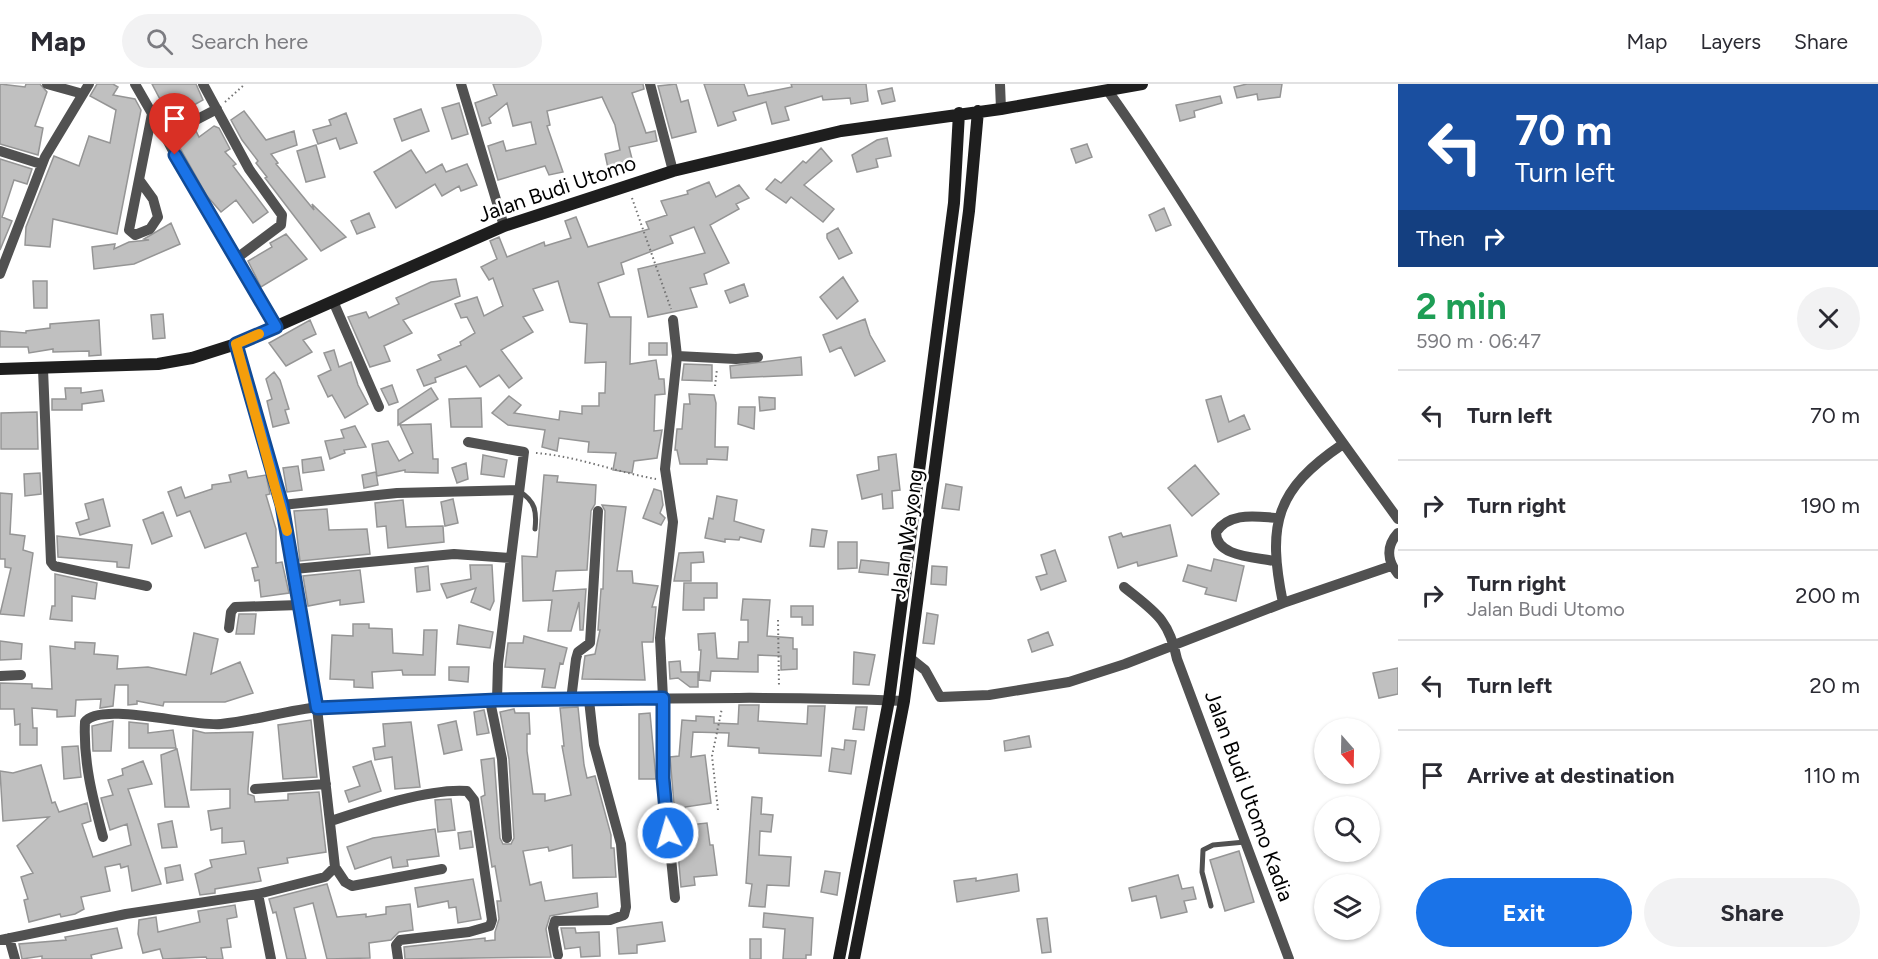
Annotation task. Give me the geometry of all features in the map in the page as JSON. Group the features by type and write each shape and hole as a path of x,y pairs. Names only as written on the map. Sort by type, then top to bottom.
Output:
{"street":[{"path":"47,84 83,94"},
{"path":"0,274 41,164 89,84"},
{"path":"135,84 194,192 237,258 276,327"},
{"path":"203,84 249,169 282,215 281,225 237,258"},
{"path":"460,84 504,226"},
{"path":"650,84 673,171"},
{"path":"1000,84 1001,109"},
{"name":"Jalan Budi Utomo","path":"0,369 158,364 192,358 236,344 504,226 627,184 841,131 1001,109 1142,84"},
{"path":"1108,91 1154,154 1239,291 1343,444 1398,519"},
{"path":"165,136 217,108"},
{"name":"Jalan Wayong","path":"854,959 904,701 969,211 978,111"},
{"name":"Jalan Wayong","path":"839,959 890,700 954,203 959,113"},
{"path":"140,181 152,114"},
{"path":"0,151 41,164"},
{"path":"333,301 379,407"},
{"path":"673,320 677,356 665,453 673,522 660,638 663,778 675,898"},
{"path":"236,344 282,505 317,708 335,867 345,882 352,886 442,869"},
{"path":"677,356 758,357"},
{"path":"43,369 51,562 54,566 147,586"},
{"path":"468,442 524,452 517,490 493,700 500,749 507,838"},
{"path":"1282,603 1274,561 1280,518 1285,502 1299,479 1315,463 1343,444"},
{"path":"282,505 397,493 517,490"},
{"path":"571,700 578,652 590,643 598,511"},
{"path":"1274,561 1235,553 1223,548 1216,541 1216,532 1230,519 1244,516 1280,518"},
{"path":"910,658 926,670 940,697 990,695 1069,681 1175,646 1282,603 1395,570 1389,555 1390,544 1398,533"},
{"path":"294,569 454,554 511,558"},
{"name":"Jalan Budi Utomo Kadia","path":"1124,587 1158,615 1170,632 1289,959"},
{"path":"230,628 235,607 299,605"},
{"path":"0,676 21,675"},
{"path":"103,837 92,796 84,744 85,722 90,716 129,713 181,723 212,725 255,721 317,708 493,700 663,698 904,701"},
{"path":"558,955 553,928 555,921 610,920 624,915 626,907 621,844 594,745 590,700"},
{"path":"255,789 326,784"},
{"path":"331,821 427,794 454,790 467,791 474,800 492,920 490,926 469,932 400,940 396,945 398,959"},
{"path":"15,959 5,939 147,910 258,894 325,877 335,867"},
{"path":"258,894 271,959"}],"lane":[{"path":"517,490 532,501 536,515 535,529"},
{"path":"1211,906 1202,872 1203,850 1213,845 1245,842"}],"path":[{"path":"217,108 245,84"},
{"path":"627,184 650,245 673,320"},
{"path":"715,386 717,369 722,358"},
{"path":"524,452 556,454 617,472 668,481"},
{"path":"778,620 778,699"},
{"path":"718,810 712,756 724,700"}],"building":[{"path":"0,84 25,87 26,84 40,84 47,92 35,126 43,128 38,155 0,144"},
{"path":"97,84 113,84 118,87 113,95 135,99 141,110 117,234 53,219 50,247 25,245 26,227 54,156 79,166 89,136 110,143 116,110 90,96"},
{"path":"152,84 196,84 203,100 185,110 188,116 173,124"},
{"path":"493,84 643,84 644,89 632,93 646,133 655,131 657,141 629,147 633,163 608,168 605,154 620,150 615,125 602,97 547,111 550,125 547,126 563,172 549,175 545,166 498,180 488,146 503,141 506,151 536,144 531,122 513,126 507,103 489,118 491,123 482,126 475,103 497,95"},
{"path":"676,84 681,102 688,100 696,132 672,138 658,86"},
{"path":"704,84 744,84 748,96 792,87 791,84 866,84 868,101 851,104 850,98 823,100 822,96 785,107 789,120 772,124 766,102 733,112 736,120 718,126"},
{"path":"1247,84 1282,84 1280,97 1258,100 1257,94 1237,98 1234,87"},
{"path":"892,88 895,101 882,104 878,91"},
{"path":"1220,96 1222,103 1194,111 1195,117 1180,121 1176,105"},
{"path":"459,103 468,134 452,139 442,108"},
{"path":"421,109 429,131 402,141 394,119"},
{"path":"244,111 266,140 294,131 297,145 271,154 278,163 276,164 314,210 312,204 346,237 321,251 265,178 267,177 256,163 258,161 242,140 231,120"},
{"path":"346,113 357,143 340,149 336,138 318,144 313,130 331,125 329,120"},
{"path":"214,126 219,128 230,149 225,152 236,164 233,166 268,212 253,223 236,200 221,212 207,196 175,139 195,129 199,137"},
{"path":"887,138 891,156 876,159 878,167 857,172 852,155 877,140"},
{"path":"1087,144 1092,157 1076,163 1071,149"},
{"path":"316,145 325,177 306,182 297,151"},
{"path":"821,148 832,161 804,185 834,209 823,222 791,197 786,203 766,189 775,179 781,183 803,161 806,163"},
{"path":"411,150 426,173 442,164 446,172 467,164 477,185 461,191 459,186 442,196 435,184 396,208 374,172"},
{"path":"0,159 32,169 27,184 14,180 2,217 12,221 0,250"},
{"path":"709,182 716,197 739,185 749,198 736,204 739,209 710,225 729,263 704,274 707,284 690,288 697,307 648,317 638,269 705,253 694,227 670,236 673,243 621,263 624,274 598,283 610,317 631,317 630,364 656,360 659,379 664,379 665,394 655,395 654,431 662,430 657,458 634,461 632,473 613,470 616,453 588,452 589,442 559,438 557,451 542,447 545,430 508,425 492,413 509,396 521,405 514,413 559,420 560,411 582,414 582,406 599,406 599,393 605,393 606,362 585,363 587,324 570,322 558,281 533,289 543,310 523,317 533,332 501,350 522,378 509,388 499,375 480,387 466,366 435,378 436,382 424,386 417,370 441,360 438,355 461,345 460,342 475,333 467,317 461,318 455,304 477,297 484,316 503,306 493,278 489,280 481,267 497,259 490,241 499,237 507,257 544,242 545,246 571,238 565,221 576,217 588,247 649,229 646,222 667,215 661,201 688,194 687,191"},
{"path":"1164,208 1171,225 1156,231 1149,215"},
{"path":"369,213 375,227 357,234 351,221"},
{"path":"171,223 180,244 134,264 94,269 92,247 115,244 114,249 129,242 149,240 144,239"},
{"path":"838,228 852,253 839,259 827,238 827,234"},
{"path":"286,234 307,259 261,287 248,261 272,247 270,243"},
{"path":"843,277 858,301 837,319 820,297"},
{"path":"456,279 460,296 403,320 412,333 384,346 390,361 370,367 348,317 366,312 369,318 399,304 396,298 431,282"},
{"path":"33,281 47,281 47,308 34,308"},
{"path":"744,284 748,296 730,303 725,291"},
{"path":"163,314 165,338 153,339 151,315"},
{"path":"865,319 870,335 885,361 855,376 841,347 830,352 823,335"},
{"path":"99,320 101,355 89,356 89,351 53,352 53,349 29,353 28,347 0,347 0,331 26,333 26,331 50,328 50,324"},
{"path":"310,320 316,334 303,340 312,352 286,366 269,343"},
{"path":"649,343 667,343 667,355 649,355"},
{"path":"334,350 339,367 351,362 358,385 368,404 345,418 332,395 328,397 318,376 331,370 324,353"},
{"path":"801,357 802,375 731,378 730,366"},
{"path":"684,364 712,365 712,381 682,380"},
{"path":"274,372 280,380 289,409 285,410 289,423 273,427 267,401 272,399 266,379"},
{"path":"392,385 398,402 389,405 381,389"},
{"path":"65,388 81,388 81,393 102,390 104,401 82,404 82,410 52,410 52,399 66,399"},
{"path":"431,388 438,399 398,425 398,410"},
{"path":"689,394 714,395 716,403 715,447 728,447 727,460 707,459 707,464 680,464 677,450 675,450 677,429 682,429 684,404 690,404"},
{"path":"1221,396 1229,422 1244,415 1250,429 1218,442 1206,400"},
{"path":"759,397 775,398 775,409 760,411"},
{"path":"481,398 482,427 451,427 449,399"},
{"path":"739,407 755,407 754,429 738,424"},
{"path":"37,412 38,449 1,449 1,413"},
{"path":"431,424 433,459 438,459 438,473 405,472 405,470 377,476 372,444 388,441 399,461 413,453 400,425"},
{"path":"355,426 366,447 344,450 345,453 330,459 325,441 344,438 341,430"},
{"path":"896,454 900,490 892,491 893,508 883,509 882,494 862,499 857,475 879,470 878,457"},
{"path":"483,455 507,460 504,477 481,474"},
{"path":"321,457 324,470 303,473 302,460"},
{"path":"466,463 468,479 457,483 452,468"},
{"path":"1195,465 1219,494 1192,516 1168,488"},
{"path":"298,466 302,490 287,492 283,468"},
{"path":"246,471 248,478 266,475 270,494 266,495 276,529 276,563 282,562 289,593 261,597 259,580 255,581 252,568 258,567 246,533 205,548 190,511 177,516 168,492 181,487 185,498 212,489 212,485 231,482 229,475"},
{"path":"376,472 378,485 364,488 362,475"},
{"path":"40,473 41,494 25,496 24,474"},
{"path":"544,475 558,476 557,482 596,485 595,504 591,511 587,570 556,571 553,591 586,589 583,630 580,630 579,602 571,631 548,631 552,600 523,601 522,556 537,557"},
{"path":"946,484 962,487 959,510 942,508"},
{"path":"654,489 661,491 663,505 660,513 665,518 661,525 643,518"},
{"path":"0,493 12,494 10,534 25,536 23,550 33,553 24,616 0,614 11,568 5,567 5,559 0,559"},
{"path":"717,496 737,500 734,521 764,530 761,542 740,537 739,540 725,539 725,542 705,538 709,518 713,519"},
{"path":"103,499 110,526 80,535 76,523 89,519 85,504"},
{"path":"453,499 458,523 445,526 441,502"},
{"path":"403,500 406,527 443,526 444,542 388,548 386,526 377,527 375,503"},
{"path":"602,505 626,507 617,571 632,571 633,583 658,586 652,607 656,607 653,642 642,642 645,680 582,679 585,656 595,654 600,630 598,630 601,589 603,589 605,511"},
{"path":"327,509 329,530 367,529 370,554 300,561 294,511"},
{"path":"163,512 172,536 152,544 143,520"},
{"path":"1170,525 1177,556 1138,566 1137,562 1118,568 1109,537 1121,533 1123,537"},
{"path":"812,529 827,531 824,547 810,546"},
{"path":"57,536 132,545 129,568 117,567 117,562 58,557"},
{"path":"838,542 857,542 857,568 838,569"},
{"path":"1055,550 1066,581 1041,590 1036,577 1047,574 1041,555"},
{"path":"703,552 704,562 691,563 691,581 674,581 679,553"},
{"path":"1214,559 1244,566 1236,601 1205,594 1207,588 1183,581 1188,565 1211,571"},
{"path":"861,560 889,563 888,575 859,572"},
{"path":"470,565 492,565 494,601 490,610 471,602 476,588 447,598 441,584 471,579"},
{"path":"428,566 430,590 417,592 415,568"},
{"path":"932,566 947,567 946,585 931,584"},
{"path":"360,570 364,602 340,605 340,600 308,606 303,576"},
{"path":"55,574 97,583 95,599 72,596 72,621 50,619 52,606 55,606"},
{"path":"684,583 717,583 717,598 704,598 704,610 683,610"},
{"path":"743,599 770,600 767,636 793,638 793,649 797,649 797,669 781,670 781,656 758,655 758,672 711,671 710,681 699,680 701,650 699,650 698,634 715,633 717,658 738,659 739,642 748,642 748,620 741,620"},
{"path":"791,606 813,606 813,625 802,625 802,617 791,617"},
{"path":"927,613 938,615 934,644 923,643"},
{"path":"239,614 256,614 254,634 236,634"},
{"path":"353,624 369,624 369,628 392,629 393,653 423,655 424,630 437,630 435,675 403,675 402,670 372,672 373,688 354,687 354,680 330,679 332,635 353,636"},
{"path":"459,625 493,632 490,648 457,644"},
{"path":"1048,632 1053,645 1032,652 1028,640"},
{"path":"194,633 218,639 211,674 240,662 253,693 225,702 164,702 163,706 137,701 137,704 128,705 128,685 115,685 113,706 100,708 101,699 76,700 75,716 57,717 57,710 32,708 33,728 37,728 37,745 20,745 20,724 15,725 14,709 0,709 0,683 32,684 32,688 52,689 50,646 75,649 75,642 95,643 94,654 118,656 117,669 148,667 186,675"},
{"path":"524,636 567,648 563,664 560,663 555,688 542,687 545,669 505,667 508,643 523,643"},
{"path":"0,641 22,644 21,659 0,660"},
{"path":"854,652 875,655 869,685 853,684"},
{"path":"680,661 681,672 698,672 698,687 690,687 678,678 670,679 669,662"},
{"path":"449,667 469,667 468,682 449,680"},
{"path":"1398,668 1398,694 1379,698 1373,673"},
{"path":"739,705 759,705 758,721 807,724 808,706 825,706 821,756 759,753 759,748 728,746 729,733 693,732 691,757 705,755 711,803 685,807 689,825 707,823 717,875 694,877 695,885 681,887 670,757 679,756 682,720 696,721 696,716 714,717 714,723 738,724"},
{"path":"578,707 584,765 587,778 595,776 611,835 611,848 614,848 616,877 573,878 572,845 549,851 548,847 523,851 530,885 541,882 545,901 597,893 598,907 550,916 546,929 551,957 405,959 404,947 485,938 485,941 495,940 499,919 497,901 501,901 495,866 492,867 481,797 485,795 481,760 494,758 500,838 503,844 511,844 514,838 509,759 500,712 514,709 515,713 529,713 530,734 527,734 527,751 533,794 545,794 545,801 571,795 562,746 564,746 560,708"},
{"path":"856,707 867,707 864,730 853,729"},
{"path":"484,710 489,733 477,735 474,712"},
{"path":"650,713 656,779 639,779 639,714"},
{"path":"311,720 317,777 283,779 278,725"},
{"path":"113,721 111,751 93,751 92,726"},
{"path":"456,721 462,750 444,754 438,725"},
{"path":"129,722 148,724 148,733 173,730 176,748 129,748"},
{"path":"411,722 420,787 395,789 392,757 375,760 373,748 385,746 383,724"},
{"path":"193,730 205,733 253,732 248,794 254,796 255,802 288,800 288,794 319,792 326,852 287,858 288,863 258,868 261,881 215,889 215,893 200,895 195,874 212,867 210,860 246,854 244,841 222,843 222,828 211,830 208,811 230,808 230,789 191,790"},
{"path":"1029,736 1031,747 1005,751 1004,741"},
{"path":"845,740 856,741 851,774 829,771 832,748 844,750"},
{"path":"78,746 81,777 64,779 62,747"},
{"path":"177,749 189,807 165,807 161,755"},
{"path":"143,761 152,784 128,789 161,884 132,891 128,866 121,868 120,864 105,867 110,891 81,897 84,909 75,914 61,917 60,914 29,922 24,900 28,899 21,877 33,873 17,846 49,817 3,821 0,771 13,773 41,765 52,803 55,802 59,812 87,803 91,821 82,824 93,857 131,845 127,824 110,830 101,798 113,795 108,780 123,775 122,769"},
{"path":"371,761 381,791 349,802 345,791 360,786 353,767"},
{"path":"752,797 762,798 761,814 773,815 771,832 760,831 759,855 791,857 789,886 767,885 765,907 749,906 752,884 746,883"},
{"path":"451,799 455,830 438,832 435,800"},
{"path":"172,821 177,847 162,848 158,824"},
{"path":"435,829 439,856 407,860 408,866 393,868 391,857 355,869 347,847 373,838"},
{"path":"471,831 473,847 460,849 458,833"},
{"path":"1239,851 1254,902 1225,911 1210,860"},
{"path":"180,865 183,880 167,883 165,868"},
{"path":"825,871 840,873 837,895 821,892"},
{"path":"1017,874 1019,891 957,902 954,881 976,878 976,881"},
{"path":"1178,875 1182,889 1193,887 1196,899 1184,901 1187,912 1161,918 1156,896 1132,901 1129,888"},
{"path":"473,879 481,919 458,923 456,907 449,908 448,901 418,907 415,888"},
{"path":"327,884 337,917 386,914 386,907 410,904 413,930 399,932 391,940 369,943 370,958 327,959 313,903 294,908 306,959 287,959 276,912 273,913 269,899"},
{"path":"235,905 237,917 227,919 231,947 221,948 223,959 207,959 206,957 163,959 160,949 143,953 138,934 139,920 156,917 158,932 200,922 198,911"},
{"path":"764,913 813,918 811,955 806,955 806,959 783,959 785,929 763,927"},
{"path":"1047,918 1051,952 1042,953 1037,919"},
{"path":"662,922 665,941 637,945 637,953 619,954 617,928"},
{"path":"117,928 122,948 91,955 92,959 42,959 42,956 22,959 19,944 66,940 65,937"},
{"path":"561,928 575,928 576,933 599,932 600,956 581,957 580,947 565,949"},
{"path":"750,939 761,939 761,959 750,959"}],"slow traffic":[{"path":"259,334 236,344 282,505 287,531"}],"route":[{"path":"175,155 209,217 237,258 276,327 236,344 282,505 317,708 497,700 663,698 662,760 668,833"}]}
